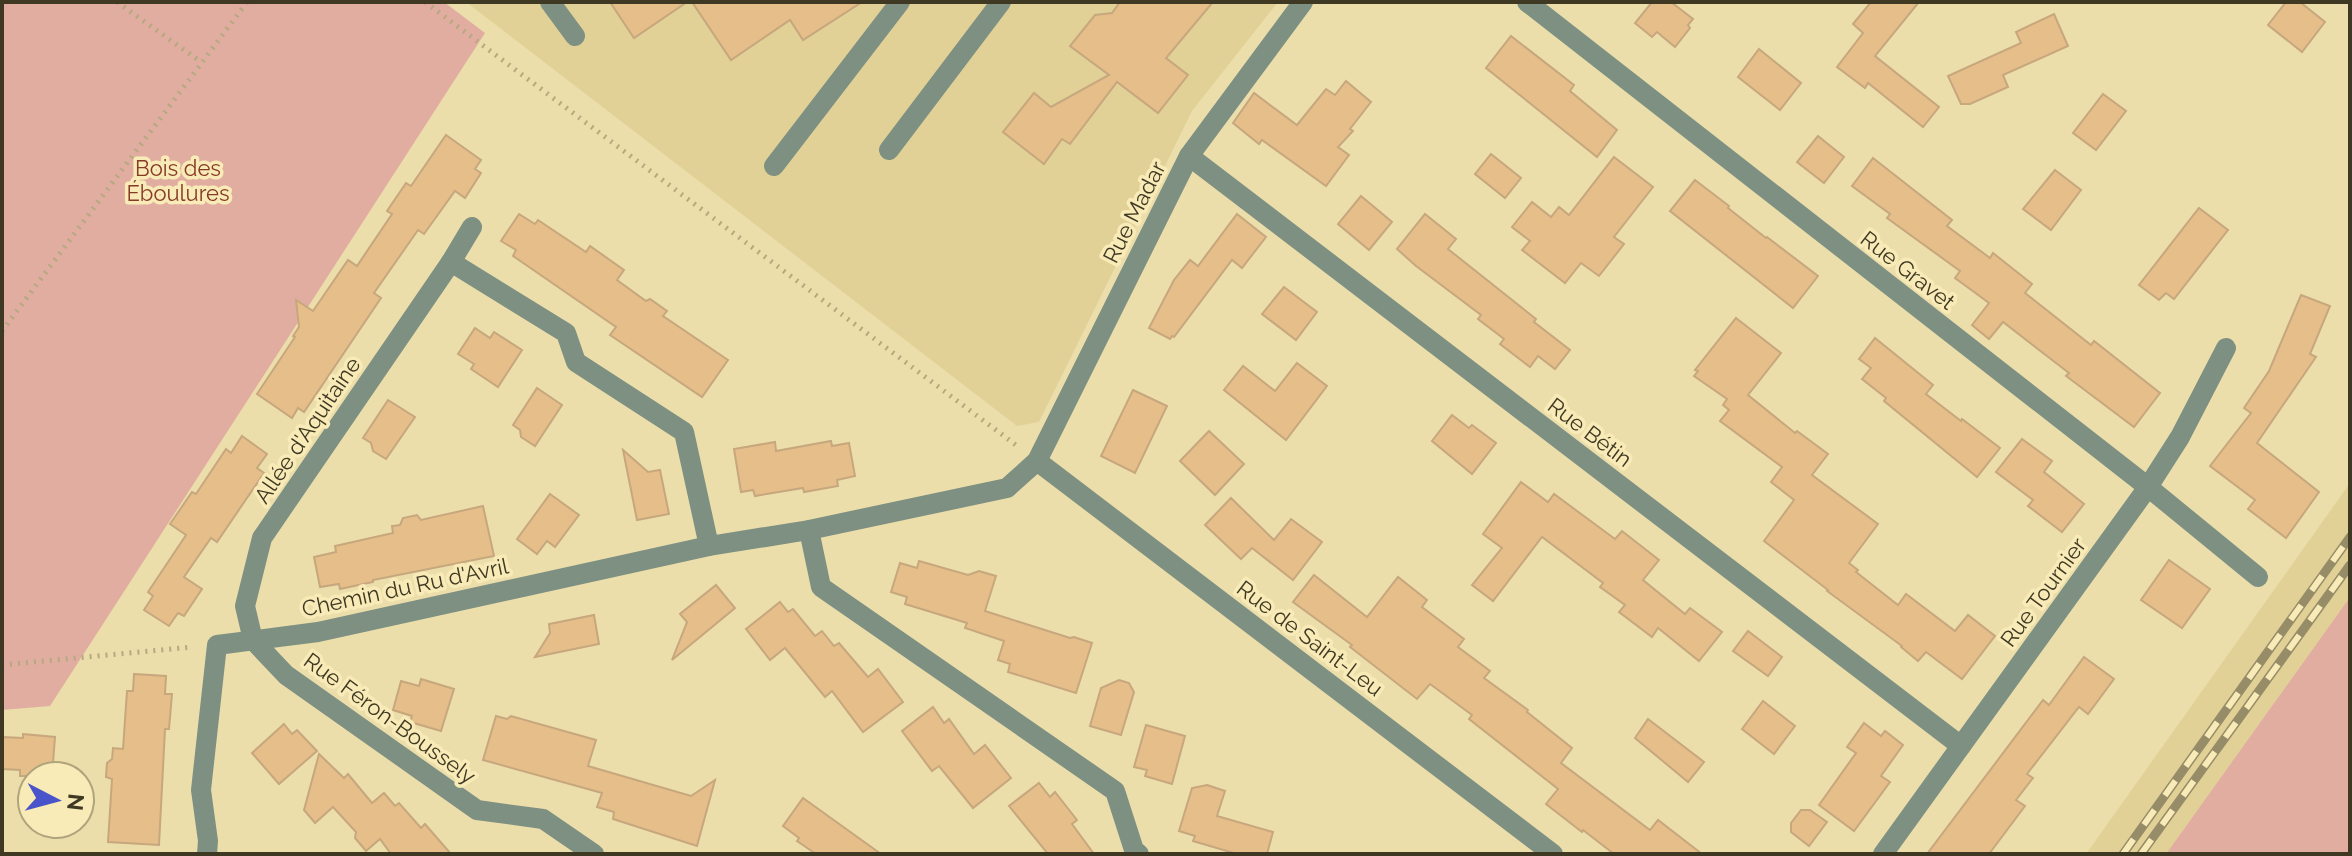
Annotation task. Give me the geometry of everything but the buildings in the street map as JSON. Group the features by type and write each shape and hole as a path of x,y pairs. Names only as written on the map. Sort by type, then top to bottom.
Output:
{"street":[{"path":"550,2 575,36"},
{"path":"774,166 900,2"},
{"path":"889,150 1001,2"},
{"name":"Rue Madar","path":"1037,461 1189,156 1303,2"},
{"name":"Rue Gravet","path":"1527,2 2148,487 2258,577"},
{"name":"Rue Bétin","path":"1189,156 1961,746"},
{"name":"Allée d'Aquitaine","path":"253,640 245,606 262,538 472,227"},
{"path":"451,262 566,333 576,362 684,432 709,546"},
{"name":"Rue Tournier","path":"1883,854 2148,487 2180,437 2226,348"},
{"name":"Chemin du Ru d'Avril","path":"217,645 318,632 709,546 809,530 1007,488 1037,461"},
{"name":"Rue de Saint-Leu","path":"1037,461 1553,854"},
{"path":"809,530 821,587 1115,791 1134,850 1139,854"},
{"name":"Rue Féron-Boussely","path":"253,640 286,675 477,810 543,819 594,854"},
{"path":"207,854 201,790 217,645"}],"path":[{"path":"117,2 201,62"},
{"path":"2,331 247,2"},
{"path":"425,2 1037,461"},
{"path":"2,665 217,645"}],"shaded area":[{"path":"466,2 1278,2 1192,111 1039,422 1017,426"},
{"path":"2350,483 2350,597 2166,854 2086,854"}],"green space":[{"name":"Bois des Éboulures","path":"2,2 444,2 485,33 50,706 2,710"},
{"path":"2350,597 2350,854 2166,854"}],"railway":[{"path":"2123,854 2350,537"},
{"path":"2141,854 2350,565"}]}
